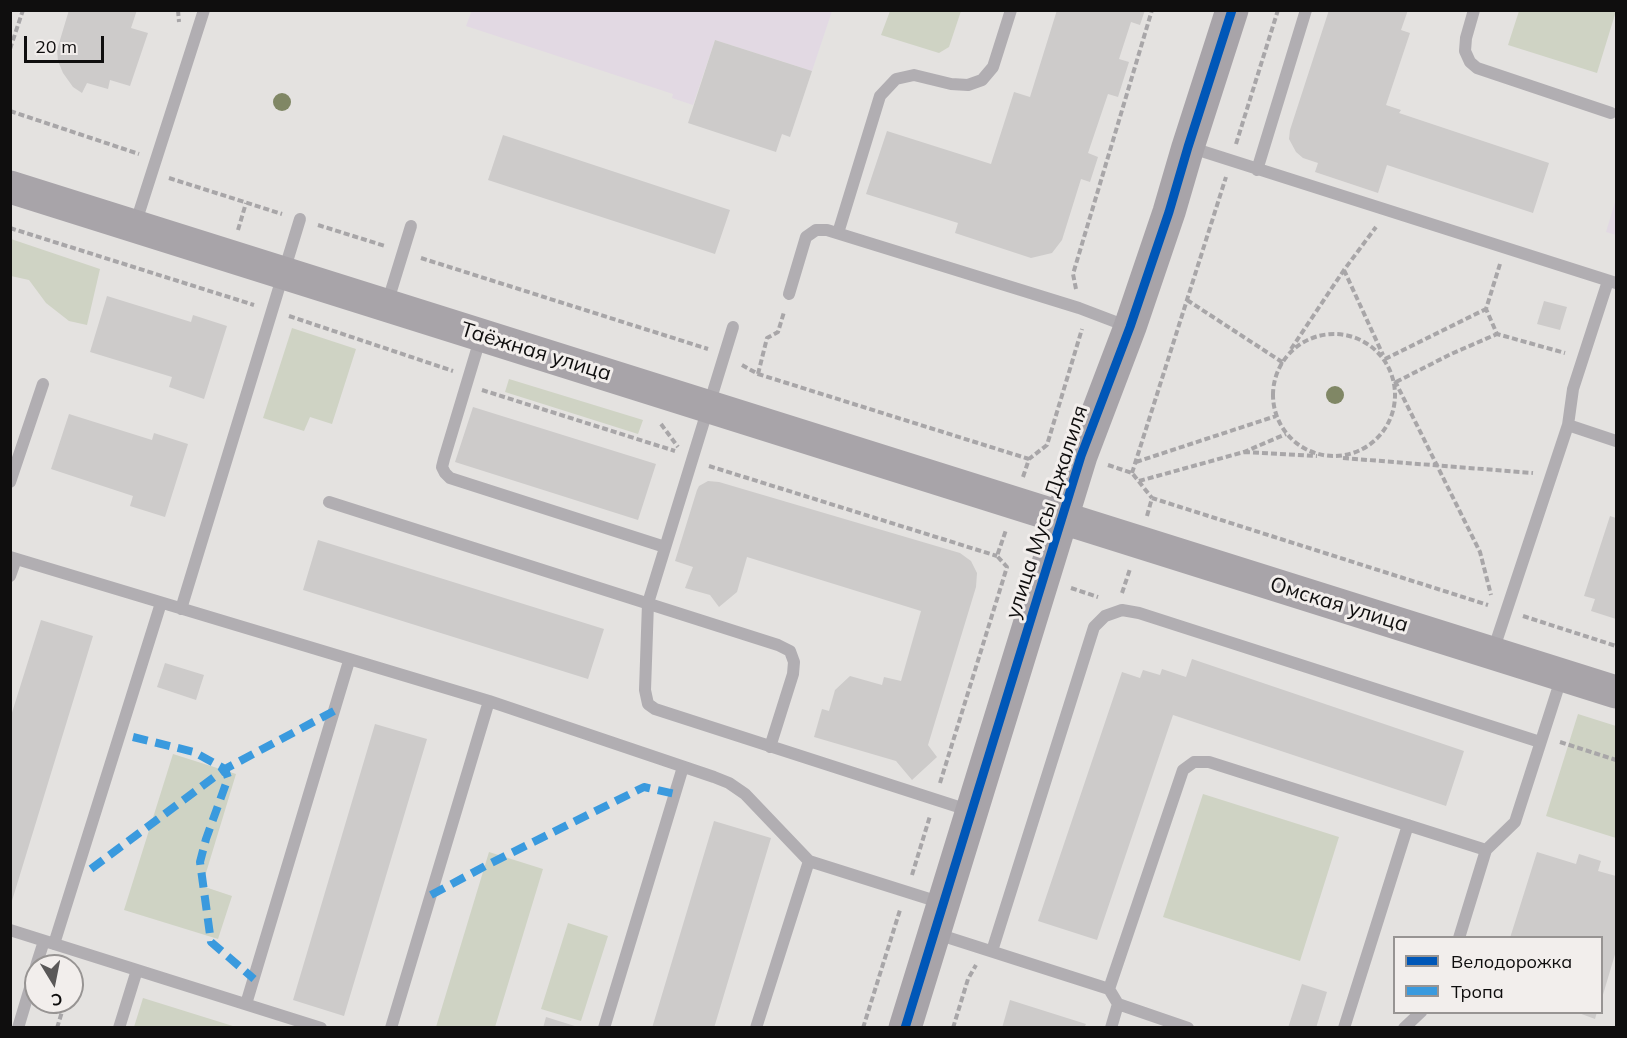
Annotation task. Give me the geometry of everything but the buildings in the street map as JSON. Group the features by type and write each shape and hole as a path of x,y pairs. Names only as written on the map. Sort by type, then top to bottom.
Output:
{"main road":[{"name":"улица Мусы Джалиля","path":"906,1028 1081,456 1130,327 1170,212 1188,147 1232,10"},
{"name":"Таёжная улица","path":"10,187 1062,518"},
{"name":"Омская улица","path":"1062,518 1617,692"}],"lane":[{"path":"134,226 204,10"},
{"path":"838,233 880,96 896,79 914,75 951,84 968,85 982,80 993,67 1011,10"},
{"path":"1257,170 1306,10"},
{"path":"1474,10 1465,51 1470,62 1477,68 1611,113"},
{"path":"1188,147 1612,282 1583,358 1574,389 1568,425 1551,475 1500,609 1493,652"},
{"path":"180,609 300,219"},
{"path":"387,306 411,226"},
{"path":"789,294 806,237 816,230 827,230 1079,308 1130,327"},
{"path":"733,327 648,603 645,690 648,704 655,709 770,747 972,811"},
{"path":"481,335 444,459 442,467 445,473 450,478 665,547"},
{"path":"10,482 43,384"},
{"path":"1568,425 1617,441"},
{"path":"329,502 778,645 790,651 794,662 792,674 770,747"},
{"path":"10,576 13,558 489,701 729,783 745,794 809,861 939,918 992,951 1109,989 1118,1004 1188,1028"},
{"path":"43,954 49,942 161,603"},
{"path":"992,951 1094,627 1106,616 1122,610 1139,613 1540,742"},
{"path":"246,1004 350,660"},
{"path":"1460,936 1486,850 1515,822 1562,675"},
{"path":"391,1028 489,701"},
{"path":"1109,989 1183,770 1194,762 1209,762 1486,850"},
{"path":"604,1028 683,767"},
{"path":"1344,1028 1408,825"},
{"path":"756,1028 809,861"},
{"path":"10,930 321,1028"},
{"path":"119,1028 137,970"},
{"path":"1111,1028 1118,1004"},
{"path":"18,1028 24,1008"},
{"path":"1404,1028 1419,1014"}],"path":[{"path":"10,49 23,10"},
{"path":"1278,10 1132,473 1152,498 1617,646"},
{"path":"10,111 139,154 140,169 151,173 725,355 758,374 1029,459"},
{"path":"1388,211 1344,270 1282,362 1274,378 1272,396 1276,416 1286,434 1302,448 1321,456 1551,475"},
{"path":"10,228 272,310 473,377 479,389 681,452 692,462 997,556"},
{"path":"1497,334 1486,309 1505,248"},
{"path":"1244,452 1341,457 1361,451 1378,438 1390,422 1396,402 1394,381 1344,270"},
{"path":"758,374 767,338 778,332 789,294"},
{"path":"1187,300 1282,362"},
{"path":"1386,362 1486,309"},
{"path":"1282,362 1294,348 1309,339 1326,334 1344,334 1361,340 1386,362 1480,552 1500,609"},
{"path":"1396,382 1497,334 1583,358"},
{"path":"1136,462 1276,416"},
{"path":"1139,481 1244,452 1286,434"},
{"path":"1120,600 1152,498"}],"shaded area":[{"path":"472,10 832,11 812,71 715,40 693,105 672,98 673,94 466,26"},
{"path":"1616,199 1616,235 1606,232"}],"green space":[{"path":"890,10 961,11 949,47 939,53 881,35"},
{"path":"1519,11 1616,11 1597,73 1508,45"},
{"path":"11,239 100,269 87,325 69,321 46,303 29,280 11,276"},
{"path":"292,328 356,349 332,424 310,417 304,431 263,418"},
{"path":"509,379 643,420 638,434 505,392"},
{"path":"1578,714 1616,726 1616,838 1546,816"},
{"path":"173,754 236,774 202,886 232,896 218,939 124,910"},
{"path":"1203,794 1339,837 1300,961 1163,917"},
{"path":"489,852 543,869 495,1027 436,1027"},
{"path":"568,923 608,936 581,1021 541,1009"},
{"path":"143,998 236,1027 134,1027"}],"marked path":[{"path":"91,869 225,769 334,711"},
{"path":"133,737 194,752 225,769 228,778 200,862 211,942 254,979"},
{"path":"431,895 644,787 675,794"}],"cycle path":[{"path":"905,1028 1081,456 1130,327 1169,212 1232,10"}]}
